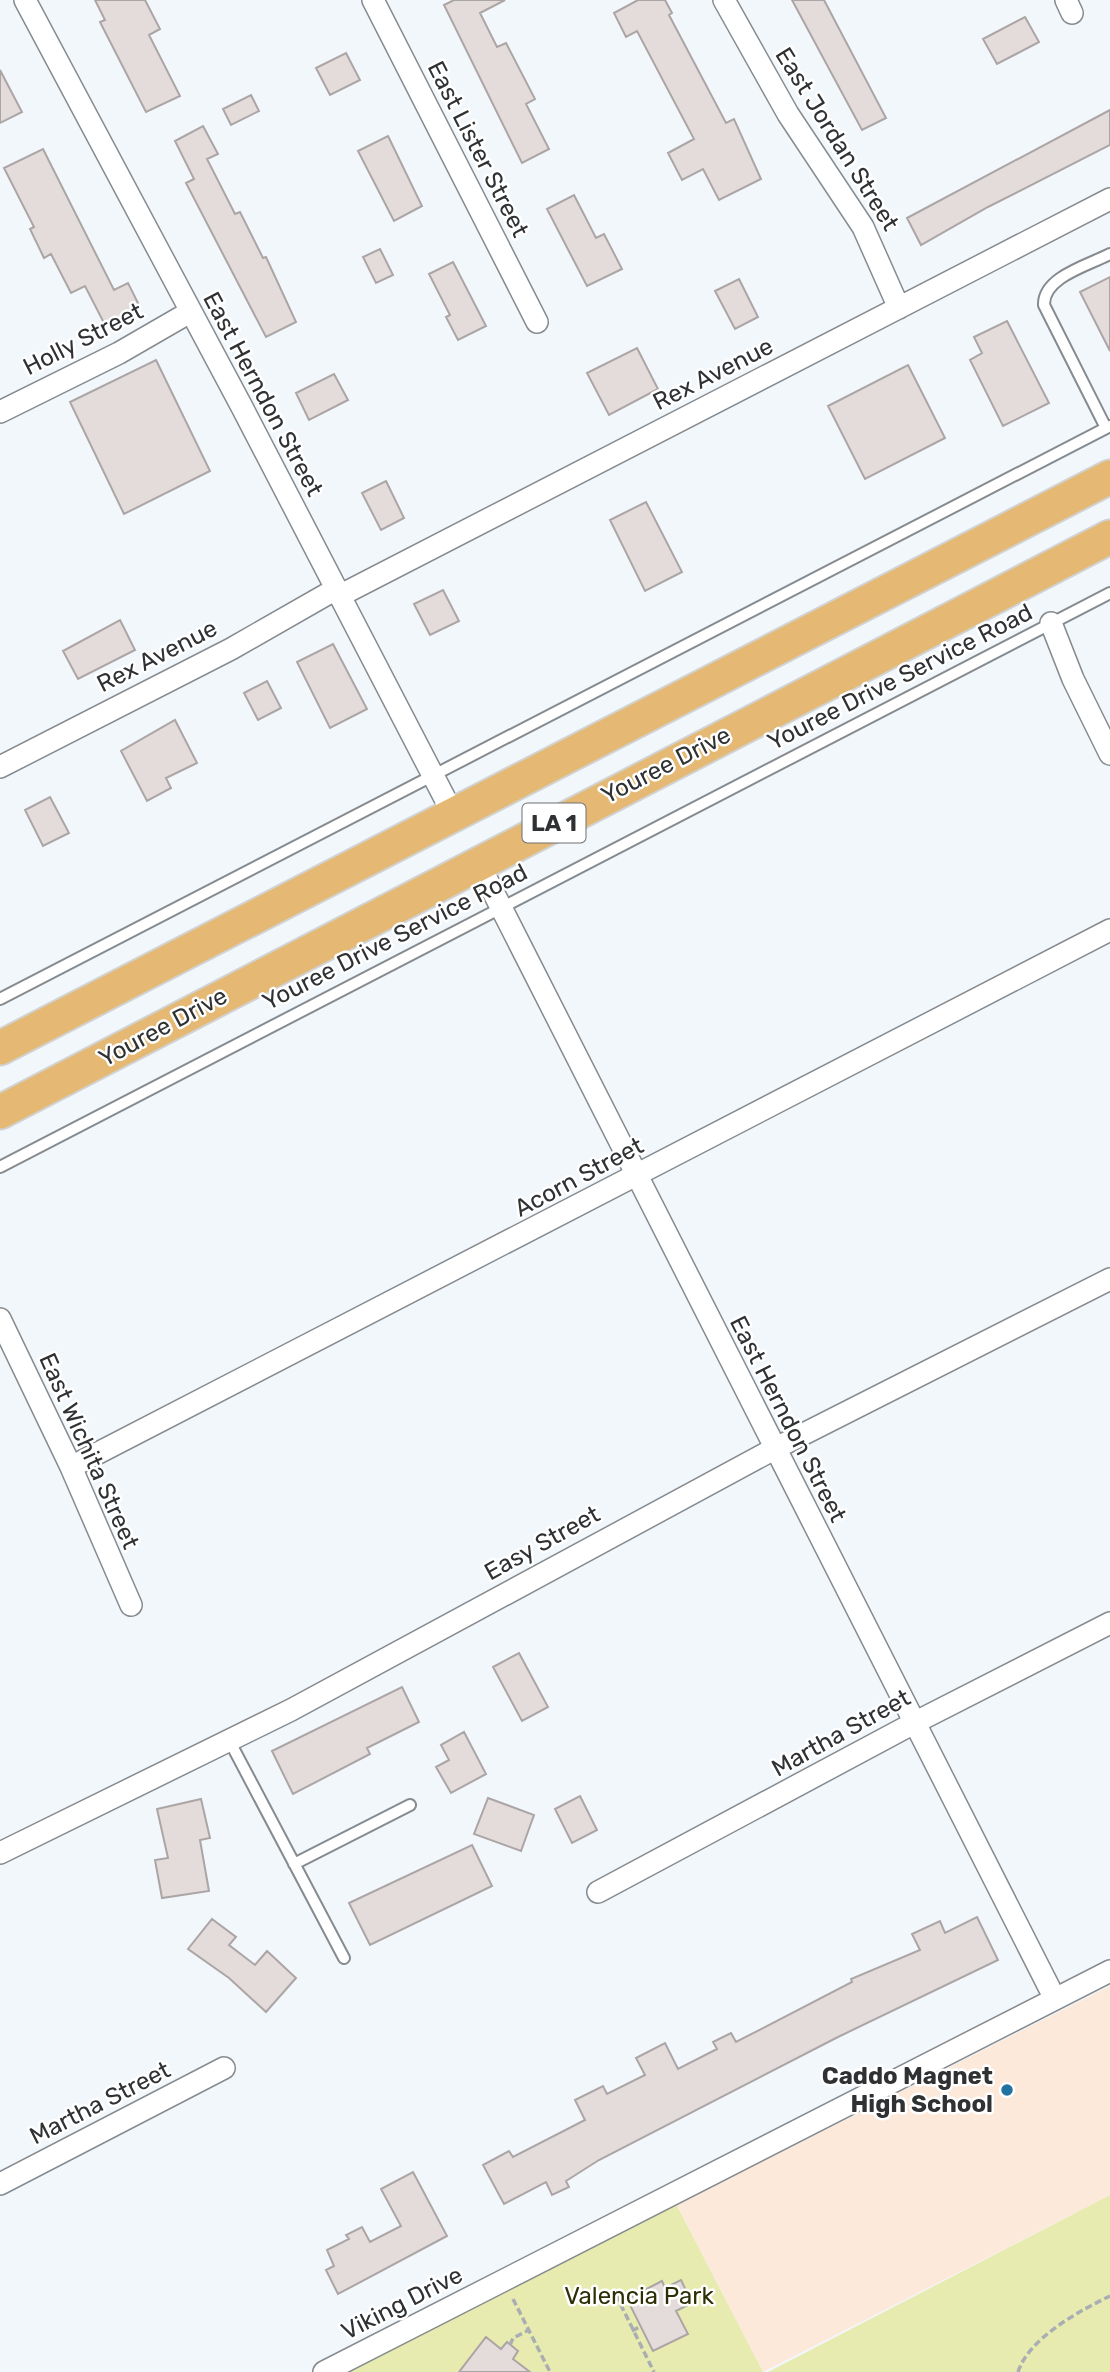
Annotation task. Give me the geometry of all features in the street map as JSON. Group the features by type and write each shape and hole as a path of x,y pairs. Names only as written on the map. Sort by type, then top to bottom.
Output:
{"main road":[{"name":"LA 1","path":"0,1048 1110,477"},
{"name":"Youree Drive","path":"0,1112 478,862 1110,537"},
{"path":"453,814 478,862"}],"street":[{"name":"East Herndon Street","path":"25,0 453,814"},
{"name":"East Lister Street","path":"373,0 537,322"},
{"name":"East Jordan Street","path":"724,0 788,114 863,227 899,308"},
{"name":"Rex Avenue","path":"0,767 1110,199"},
{"name":"Holly Street","path":"0,412 119,353 190,312"},
{"path":"1051,623 1073,679 1110,754"},
{"name":"East Herndon Street","path":"478,862 914,1723 1048,2002"},
{"name":"Acorn Street","path":"71,1467 1110,930"},
{"name":"Easy Street","path":"0,1853 229,1741 366,1670 774,1449 1110,1279"},
{"name":"East Wichita Street","path":"0,1319 9,1361 71,1467 131,1605"},
{"name":"Martha Street","path":"598,1892 914,1723 1110,1623"},
{"path":"1048,2002 1110,1971"},
{"name":"Viking Drive","path":"324,2372 1048,2002"},
{"name":"Martha Street","path":"0,2184 224,2068"}],"lane":[{"path":"0,999 1108,427 1044,304 1044,297 1052,283 1110,254"},
{"name":"Youree Drive Service Road","path":"0,1167 500,906 1110,593"},
{"path":"229,1741 344,1958"},
{"path":"294,1864 410,1805"}],"path":[{"path":"504,2280 550,2372"},
{"path":"616,2295 654,2372"},
{"path":"1018,2372 1023,2357 1074,2314 1110,2295"},
{"path":"632,2331 640,2326"},
{"path":"510,2345 513,2338 529,2330"}],"shaded area":[{"name":"Caddo Magnet High School","path":"1110,1986 1110,2195 763,2372 677,2205"}],"green space":[{"name":"Valencia Park","path":"671,2194 763,2372 324,2372"},
{"path":"1110,2195 1110,2372 768,2372"}],"building":[{"path":"95,0 145,0 160,29 149,35 180,96 146,112 100,22 105,20"},
{"path":"454,0 505,0 480,13 497,47 506,43 535,99 526,104 549,149 522,163 444,5"},
{"path":"638,0 665,0 672,13 669,15 726,123 734,119 761,179 719,200 703,169 682,180 668,153 694,139 637,31 626,37 614,13"},
{"path":"792,0 824,0 886,118 862,130"},
{"path":"1025,17 1039,42 997,64 983,39"},
{"path":"346,53 360,80 330,95 316,68"},
{"path":"0,70 22,112 0,123"},
{"path":"251,95 259,111 231,125 223,109"},
{"path":"1110,110 1110,145 988,207 921,245 907,218"},
{"path":"203,126 218,154 207,159 235,214 240,212 263,258 266,257 296,322 266,337 186,183 194,179 175,141"},
{"path":"388,136 422,206 394,221 358,151"},
{"path":"43,149 114,290 128,283 140,307 105,325 85,286 71,293 51,254 44,258 30,229 34,227 4,168"},
{"path":"574,195 596,238 604,234 622,269 587,286 547,209"},
{"path":"380,249 393,275 376,283 363,257"},
{"path":"453,262 486,326 458,340 446,317 450,315 429,274"},
{"path":"1110,277 1110,351 1080,292"},
{"path":"739,279 758,317 735,329 715,291"},
{"path":"1007,321 1049,403 1003,426 970,360 982,353 974,337"},
{"path":"637,348 658,389 609,415 587,373"},
{"path":"156,360 210,471 124,514 70,402"},
{"path":"908,365 945,438 865,479 828,406"},
{"path":"334,374 348,400 309,420 296,393"},
{"path":"386,481 404,518 381,530 362,493"},
{"path":"646,502 682,572 645,591 610,520"},
{"path":"443,590 459,621 430,635 414,604"},
{"path":"120,620 135,650 78,679 63,651"},
{"path":"333,644 367,709 330,728 297,662"},
{"path":"267,681 281,708 258,720 244,693"},
{"path":"175,720 197,763 166,778 171,788 147,801 121,751"},
{"path":"50,797 69,833 43,846 25,810"},
{"path":"519,1653 548,1707 522,1721 493,1667"},
{"path":"402,1687 419,1722 367,1748 370,1754 293,1794 272,1751"},
{"path":"464,1732 486,1774 451,1793 436,1767 449,1760 441,1745"},
{"path":"580,1796 597,1830 572,1843 555,1809"},
{"path":"488,1798 534,1815 521,1851 474,1834"},
{"path":"201,1799 210,1838 200,1840 209,1891 162,1898 155,1860 168,1858 157,1809"},
{"path":"472,1845 492,1886 370,1945 349,1903"},
{"path":"977,1917 998,1960 838,2037 599,2160 566,2181 569,2187 552,2195 546,2182 504,2204 483,2165 509,2151 513,2157 585,2120 575,2100 603,2086 607,2094 645,2075 636,2058 665,2043 678,2069 717,2049 713,2042 731,2033 736,2042 852,1982 851,1979 920,1950 912,1934 940,1921 945,1933"},
{"path":"212,1919 236,1937 229,1945 255,1965 267,1951 296,1978 266,2012 229,1978 188,1949"},
{"path":"413,2172 447,2236 338,2294 326,2270 334,2266 327,2250 349,2239 346,2235 362,2227 370,2242 401,2226 381,2189"},
{"path":"681,2280 692,2303 676,2311 688,2334 653,2351 627,2299 662,2281 665,2288"},
{"path":"486,2337 501,2349 507,2342 518,2351 513,2359 530,2372 459,2372"}],"place":[{"name":"Caddo Magnet High School","path":"1007,2090"}]}
